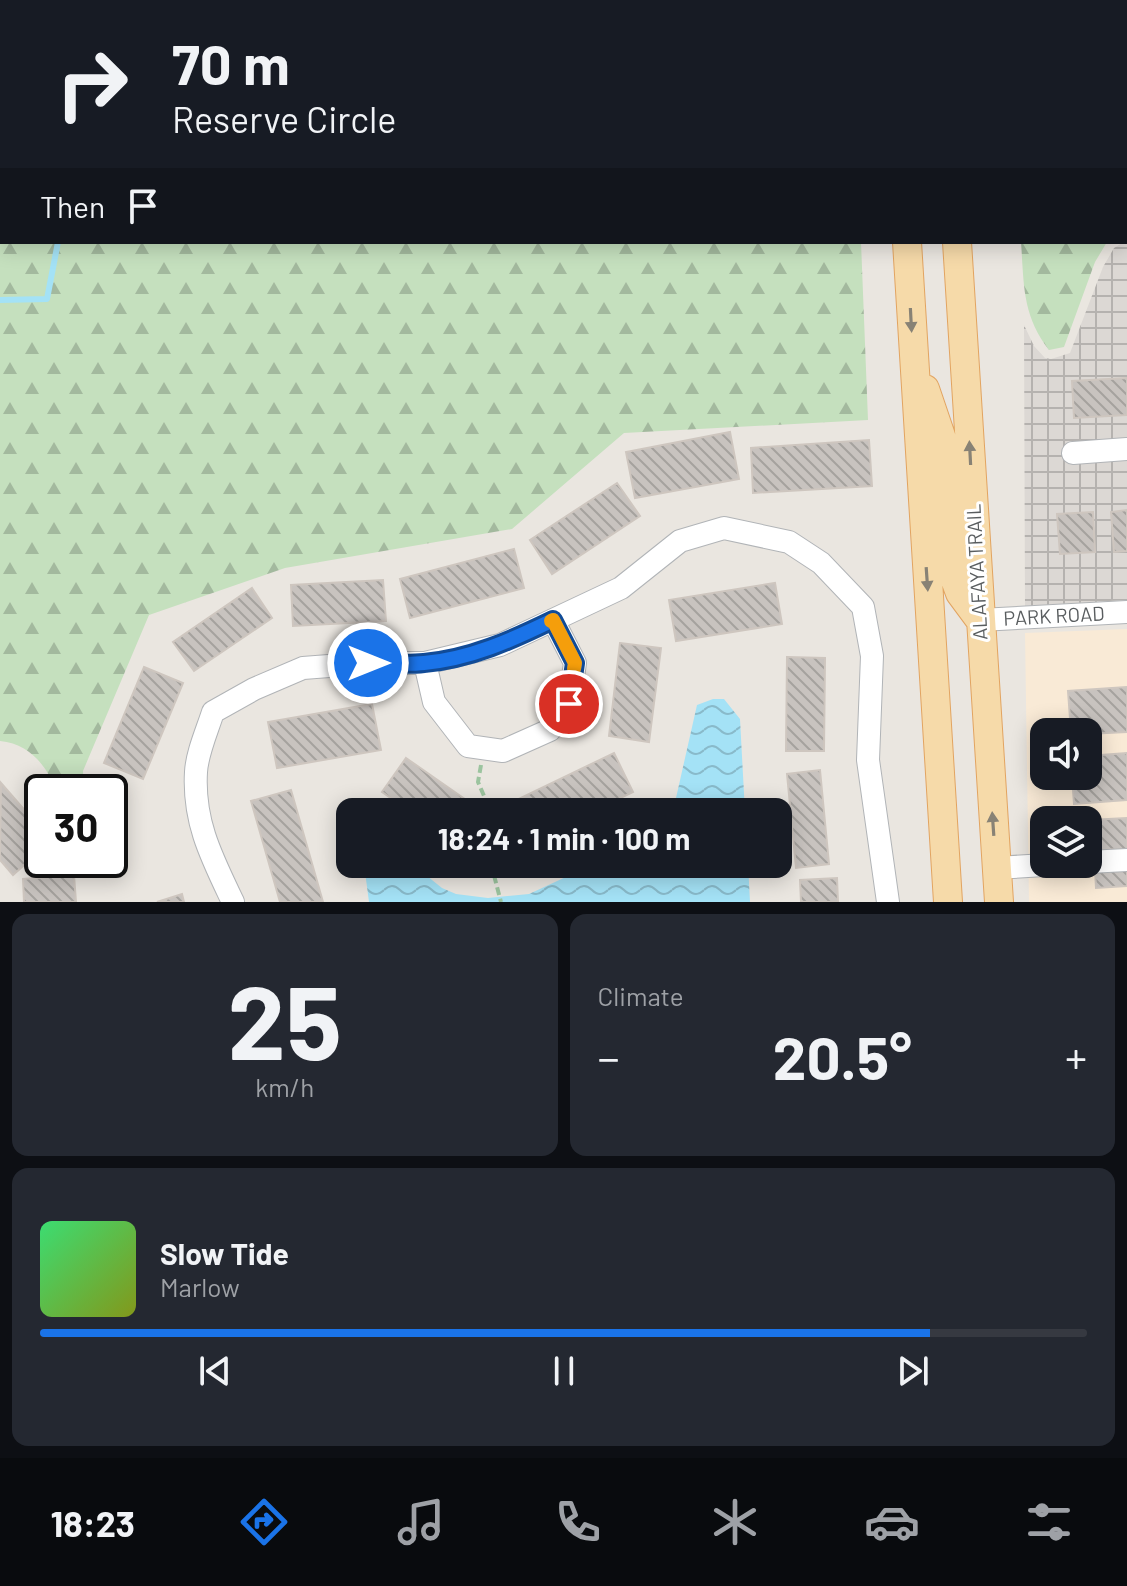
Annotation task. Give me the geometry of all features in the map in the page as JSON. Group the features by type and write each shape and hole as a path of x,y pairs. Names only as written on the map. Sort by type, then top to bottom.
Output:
{"main road":[{"path":"907,244 948,902"},
{"name":"ALAFAYA TRAIL","path":"957,244 999,902"},
{"path":"913,354 943,442 953,574 960,593 980,620"}],"street":[{"path":"1073,453 1127,449"},
{"path":"233,902 198,820 195,769 213,712 254,689 303,668 425,663 500,645 621,588 680,541 724,528 789,542 821,563 863,607 872,656 868,760 888,902"},
{"name":"PARK ROAD","path":"980,620 1127,612"},
{"path":"425,663 434,702 468,746 503,751 550,730 569,704 575,663 553,620"},
{"path":"1102,861 1127,860"},
{"path":"996,868 1030,866"}],"path":[{"path":"483,748 478,782 485,798"},
{"path":"495,878 501,902"}],"shaded area":[{"path":"1127,244 1127,600 1025,606 1024,325 1034,346 1045,358 1070,353 1103,267 1114,248"},
{"path":"1127,629 1127,902 1029,902 1025,633"}],"green space":[{"path":"0,244 861,244 868,420 624,433 512,529 285,568 149,615 83,774 48,774 29,752 0,741"},
{"path":"1021,244 1106,244 1095,262 1064,347 1049,350 1040,337 1029,312"}],"water":[{"path":"724,699 740,719 744,798 676,798 697,705"},
{"path":"366,878 430,878 456,894 488,898 529,894 564,878 749,878 750,902 369,902"}],"building":[{"path":"1127,378 1127,415 1074,418 1072,381"},
{"path":"730,432 739,479 635,498 626,452"},
{"path":"869,440 872,486 753,493 751,448"},
{"path":"617,483 640,516 552,574 530,540"},
{"path":"1127,510 1127,551 1114,552 1111,512"},
{"path":"1093,512 1095,552 1060,554 1057,514"},
{"path":"514,549 524,588 410,618 400,579"},
{"path":"383,580 386,621 293,626 291,585"},
{"path":"775,583 782,624 676,641 669,600"},
{"path":"252,588 272,618 194,671 173,642"},
{"path":"620,643 661,648 649,742 609,736"},
{"path":"787,657 825,658 824,751 786,751"},
{"path":"144,667 183,683 143,779 104,763"},
{"path":"1127,687 1127,732 1102,733 1102,718 1070,718 1068,691"},
{"path":"372,704 381,750 277,768 268,722"},
{"path":"614,753 633,792 620,798 521,798"},
{"path":"1127,753 1127,800 1074,804 1073,790 1102,790 1102,755"},
{"path":"406,758 463,798 391,798 382,792"},
{"path":"820,770 829,864 796,868 792,798 789,798 787,774"},
{"path":"1,783 24,809 24,865 13,875 0,860"},
{"path":"291,790 323,902 280,902 251,801"},
{"path":"1127,818 1127,849 1102,850 1102,819"},
{"path":"1127,867 1127,886 1096,888 1095,878 1102,878 1102,869"},
{"path":"74,878 76,902 24,902 23,879"},
{"path":"837,878 838,902 801,902 800,880"},
{"path":"182,894 184,902 157,902"}],"waterway":[{"path":"0,300 47,299 58,244"}],"slow traffic":[{"path":"551,621 575,663 574,669"}],"route":[{"path":"368,663 425,663 456,657 500,645 553,620 575,663 569,704"}]}
